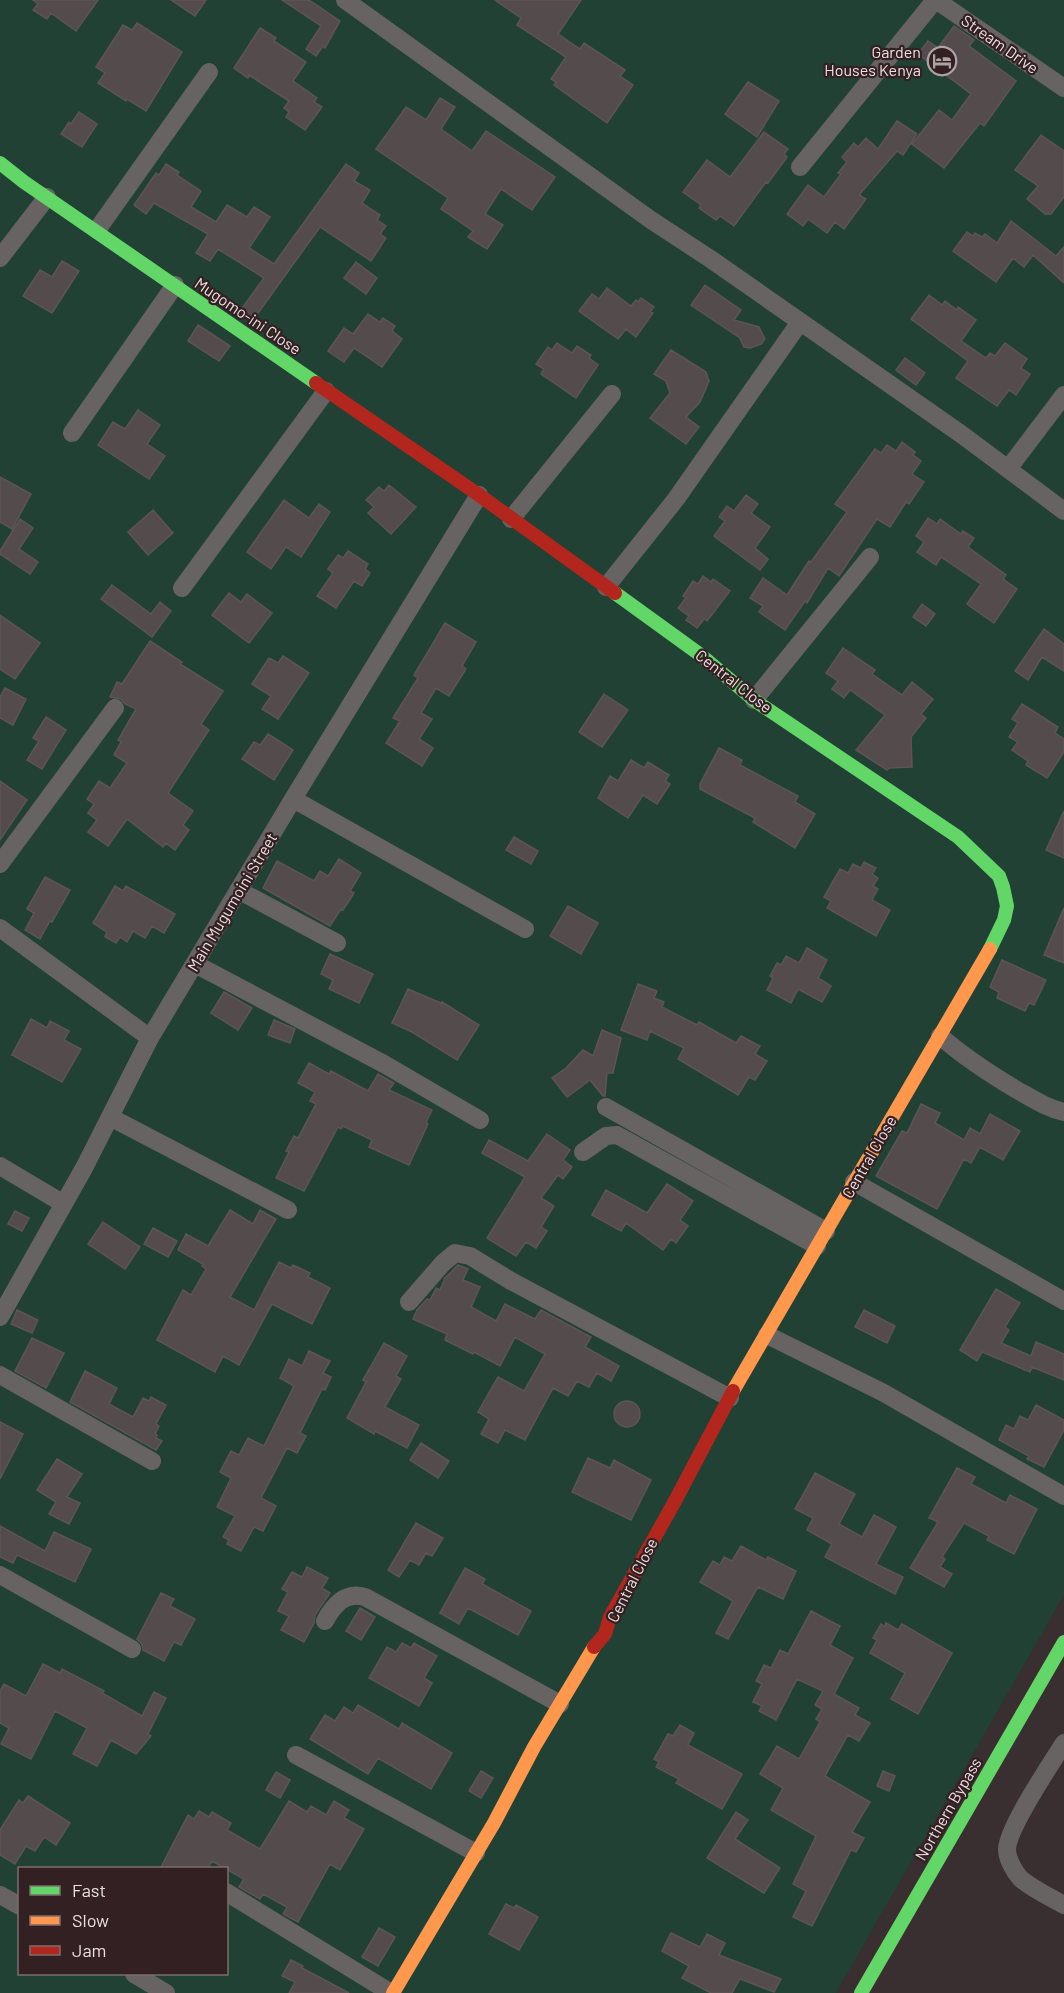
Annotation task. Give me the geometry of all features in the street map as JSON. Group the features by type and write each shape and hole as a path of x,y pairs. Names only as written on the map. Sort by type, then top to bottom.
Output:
{"street":[{"path":"345,0 651,220 1008,469 1064,512"},
{"path":"800,167 936,0"},
{"name":"Stream Drive","path":"936,0 1064,88"},
{"path":"96,230 209,72"},
{"name":"Mugomo-ini Close","path":"0,163 479,495"},
{"path":"0,258 47,197"},
{"path":"72,433 175,285"},
{"path":"606,587 676,499 800,322"},
{"path":"182,588 326,391"},
{"path":"511,519 612,394"},
{"path":"1008,469 1064,395"},
{"name":"Central Close","path":"392,1993 476,1854 534,1747 589,1653 605,1634 610,1617 730,1398 940,1036 1004,920 1007,906 999,876 958,837 754,700 702,656 479,495"},
{"name":"Main Mugumoini Street","path":"0,1317 64,1204 150,1038 292,799 479,495"},
{"path":"754,700 870,557"},
{"path":"0,864 116,708"},
{"path":"292,799 525,928"},
{"path":"238,890 337,943"},
{"path":"0,928 150,1038"},
{"path":"195,964 384,1064 480,1120"},
{"path":"940,1036 968,1060 1050,1109 1064,1112"},
{"path":"606,1107 822,1238"},
{"path":"110,1117 288,1210"},
{"path":"584,1152 606,1136 617,1135 822,1238"},
{"path":"0,1166 64,1204"},
{"path":"854,1182 1064,1301"},
{"path":"409,1302 443,1263 455,1253 470,1256 511,1281 730,1398"},
{"path":"767,1335 882,1392 1064,1496"},
{"path":"0,1375 153,1461"},
{"path":"0,1575 132,1649"},
{"path":"324,1621 339,1601 356,1595 365,1597 560,1704"},
{"name":"Northern Bypass","path":"861,1993 1064,1642"},
{"path":"1064,1743 1022,1813 1007,1850 1008,1859 1021,1879 1064,1905"},
{"path":"296,1755 476,1854"},
{"path":"228,1893 392,1993"},
{"path":"0,1895 18,1905"},
{"path":"136,1975 166,1993"}],"green space":[{"path":"0,0 1064,0 1064,1595 836,1993 0,1993"}],"building":[{"path":"33,0 98,0 76,31 51,13 47,19 33,10 38,4"},
{"path":"171,0 206,0 195,16"},
{"path":"282,0 309,0 340,21 325,48 323,46 316,56 306,49 321,26"},
{"path":"495,0 581,0 558,34 580,49 584,43 625,70 620,76 633,85 607,123 554,85 556,82 551,79 566,57 517,25 521,18"},
{"path":"137,23 182,52 146,111 98,83 105,73 96,67 123,25 132,30"},
{"path":"954,26 974,40 969,46 1016,81 984,126 980,123 944,168 912,144 939,110 952,120 971,94 918,54 928,41 938,48"},
{"path":"260,28 276,38 274,41 306,62 293,81 317,98 314,102 322,107 305,130 286,117 289,112 284,108 289,101 234,68"},
{"path":"748,82 779,101 757,137 725,114"},
{"path":"440,98 455,107 441,129 472,151 486,131 555,177 532,210 501,189 485,214 503,225 487,249 468,237 473,231 441,209 448,198 376,149 406,107 426,120"},
{"path":"79,112 97,124 82,147 61,134"},
{"path":"897,121 917,134 903,155 897,151 859,195 866,199 844,229 835,222 827,233 808,219 803,226 787,214 808,185 824,197 847,162 842,157 854,143 858,147 866,138 878,149"},
{"path":"764,132 788,149 784,154 787,157 734,226 720,216 716,220 699,208 701,205 683,192 707,160 730,177"},
{"path":"1041,135 1064,151 1064,197 1051,214 1045,214 1027,199 1038,186 1015,170"},
{"path":"166,164 179,172 177,175 201,191 191,207 216,222 227,205 247,217 254,207 270,217 249,248 274,264 346,164 359,173 354,181 370,190 362,203 380,215 377,220 386,226 380,234 386,238 371,261 320,227 253,320 240,311 264,278 218,249 210,261 196,253 208,234 154,203 146,214 134,205 156,173 159,175"},
{"path":"1011,221 1056,256 1064,247 1064,283 1033,255 1024,267 1013,258 996,282 953,251 967,232 973,236 975,233 982,237 985,234 997,243"},
{"path":"62,261 79,271 52,313 23,296 40,270 52,277"},
{"path":"356,262 377,278 366,294 344,278"},
{"path":"705,285 741,310 734,320 759,327 765,339 761,344 750,348 744,347 740,338 691,305"},
{"path":"607,288 631,306 641,298 654,307 650,312 653,313 636,337 626,329 618,339 579,311 592,294 599,299"},
{"path":"929,295 942,305 945,301 957,310 958,307 976,320 961,341 986,358 990,353 995,356 1005,343 1027,359 1021,368 1030,374 1016,395 1009,390 997,406 956,378 968,361 911,319"},
{"path":"368,314 380,322 383,318 395,326 392,331 402,339 382,367 354,348 344,362 328,351 344,328 353,334"},
{"path":"198,325 230,346 219,361 188,341"},
{"path":"557,343 572,353 577,346 591,355 589,358 598,365 576,398 541,374 544,369 536,364 548,347 552,350"},
{"path":"671,350 706,372 709,381 700,402 686,417 699,427 686,444 650,418 670,393 666,381 654,374"},
{"path":"905,358 925,373 916,385 896,370"},
{"path":"138,410 160,425 147,444 165,456 149,479 98,445 113,422 125,429"},
{"path":"902,442 915,452 913,455 921,461 912,474 924,482 909,504 906,502 890,527 877,519 839,576 828,568 807,603 805,601 785,630 759,612 763,606 750,598 763,578 787,595 809,561 811,562 847,512 835,504 875,449 881,453 887,445 896,451"},
{"path":"0,477 31,494 12,529 0,522"},
{"path":"389,485 416,507 391,534 368,513 374,507 366,500 379,487 384,491"},
{"path":"746,495 758,504 751,513 770,527 755,548 768,559 760,570 714,536 725,521 719,517 727,506 734,511"},
{"path":"284,500 309,518 319,504 330,512 301,557 286,547 271,569 247,552"},
{"path":"153,510 173,533 148,555 128,532"},
{"path":"928,518 937,524 940,519 961,534 963,531 974,538 968,547 1006,575 1003,579 1017,589 994,623 967,604 981,584 941,557 936,565 917,552 924,542 916,536"},
{"path":"20,519 33,528 19,549 38,562 30,574 0,554"},
{"path":"348,551 368,564 365,569 370,573 362,586 354,581 336,608 317,596 333,573 328,569 338,555 343,558"},
{"path":"703,576 711,582 713,579 730,591 707,621 704,619 697,628 686,620 689,616 678,608 686,598 683,596 693,581 698,584"},
{"path":"112,585 151,614 160,602 171,611 152,637 101,599"},
{"path":"229,593 241,602 247,594 272,613 249,643 212,615"},
{"path":"922,604 935,614 926,626 913,617"},
{"path":"0,615 40,643 15,679 0,669"},
{"path":"445,623 476,642 462,666 466,669 449,696 436,688 421,713 432,719 419,739 433,748 422,766 386,743 400,721 393,718 418,678 414,675"},
{"path":"1044,629 1064,644 1064,671 1042,657 1028,680 1015,671"},
{"path":"150,641 182,662 180,664 223,691 201,724 209,730 168,793 193,811 183,825 189,830 175,850 166,843 163,847 127,819 108,846 88,832 97,820 88,813 94,804 87,799 99,781 110,788 127,763 114,755 121,742 118,740 136,709 125,704 121,699 110,697 117,682 122,684"},
{"path":"843,648 875,670 872,674 902,695 912,682 933,699 921,714 926,718 911,737 912,767 887,770 856,750 885,715 850,690 844,698 832,689 838,681 826,673"},
{"path":"283,656 309,673 278,719 262,709 271,696 252,684 269,658 278,663"},
{"path":"5,688 26,699 13,725 0,718 0,697"},
{"path":"604,694 628,710 602,747 579,732"},
{"path":"1022,704 1058,727 1055,733 1064,739 1064,752 1047,778 1026,765 1028,761 1012,750 1018,742 1009,737 1018,723 1012,719"},
{"path":"46,717 66,730 42,769 27,760 39,741 33,738"},
{"path":"268,734 293,750 274,780 242,759 254,742 260,745"},
{"path":"719,748 742,760 740,765 798,796 795,802 815,814 795,848 753,822 755,818 700,789 700,784"},
{"path":"631,760 644,768 648,762 669,775 665,781 670,784 657,804 643,795 628,818 598,798 610,776 618,781"},
{"path":"0,781 27,800 0,840"},
{"path":"1064,811 1064,858 1046,850"},
{"path":"514,837 538,851 531,864 506,850"},
{"path":"339,859 361,873 350,891 354,893 330,926 263,888 277,861 314,881 320,871 328,876"},
{"path":"864,862 876,868 872,874 878,878 873,886 878,889 872,900 890,910 876,936 827,908 831,901 824,897 840,869 848,873 853,864 861,868"},
{"path":"45,877 70,890 40,939 25,930 34,913 27,909"},
{"path":"115,886 123,891 126,886 175,914 164,933 152,926 145,938 133,931 127,942 120,937 116,943 105,937 107,932 93,923"},
{"path":"568,906 598,923 581,954 550,936"},
{"path":"1064,908 1064,963 1044,955"},
{"path":"807,948 827,960 818,978 831,986 822,1002 798,989 791,1003 767,990 773,978 770,976 777,963 781,965 786,956 799,963"},
{"path":"330,954 373,974 359,1003 329,989 333,980 321,974"},
{"path":"1002,960 1046,980 1034,1005 1029,1003 1025,1011 997,998 999,992 990,987"},
{"path":"638,984 657,991 654,998 664,1002 662,1007 697,1025 699,1022 736,1043 741,1036 760,1046 755,1054 767,1061 755,1080 749,1077 738,1095 678,1059 684,1048 650,1031 647,1040 621,1030"},
{"path":"408,989 442,1002 479,1025 457,1060 412,1032 392,1023"},
{"path":"224,992 252,1008 238,1030 211,1013"},
{"path":"31,1019 47,1028 50,1021 69,1031 64,1040 81,1049 62,1082 12,1055"},
{"path":"274,1020 295,1029 290,1043 268,1035"},
{"path":"602,1030 621,1038 613,1073 607,1073 605,1096 590,1080 567,1097 552,1078 566,1068 583,1050 593,1056"},
{"path":"309,1063 329,1074 331,1071 368,1091 378,1074 394,1083 389,1090 432,1110 409,1165 369,1147 372,1140 343,1126 341,1129 338,1127 304,1191 276,1178 294,1136 298,1138 316,1104 310,1101 315,1092 298,1083"},
{"path":"921,1104 940,1113 935,1123 964,1140 970,1128 980,1134 990,1114 1020,1131 1003,1160 980,1147 971,1163 964,1159 937,1209 876,1176 902,1131 907,1133"},
{"path":"547,1134 570,1150 563,1160 572,1167 563,1179 558,1175 541,1198 554,1206 541,1227 547,1231 536,1248 526,1242 516,1256 487,1238 525,1177 482,1153 489,1140 528,1161"},
{"path":"667,1184 693,1201 680,1220 688,1226 676,1243 671,1239 663,1250 626,1223 621,1231 592,1215 606,1190 647,1213"},
{"path":"230,1210 253,1224 260,1210 276,1219 230,1297 254,1310 279,1262 291,1268 293,1265 310,1273 308,1277 330,1288 312,1324 272,1304 239,1365 223,1356 215,1372 157,1340 183,1290 191,1295 206,1269 202,1266 203,1264 178,1250 186,1234 208,1246"},
{"path":"15,1211 29,1218 22,1231 8,1224"},
{"path":"103,1222 140,1247 125,1269 88,1244"},
{"path":"153,1228 177,1241 168,1257 144,1244"},
{"path":"458,1265 468,1269 463,1280 480,1287 471,1307 496,1321 505,1304 535,1319 541,1310 591,1337 585,1347 619,1366 611,1381 597,1373 589,1387 577,1381 568,1396 553,1388 525,1440 505,1430 498,1443 481,1434 489,1419 478,1412 498,1377 524,1391 545,1354 515,1337 500,1366 445,1340 447,1334 413,1319 417,1310 427,1299 430,1300 436,1288 440,1290 445,1278"},
{"path":"996,1289 1020,1303 1005,1327 1009,1330 1001,1343 1031,1356 1036,1342 1064,1354 1064,1380 1032,1367 1030,1372 982,1352 977,1361 960,1350"},
{"path":"17,1310 38,1320 32,1333 11,1324"},
{"path":"864,1310 895,1326 887,1343 855,1327"},
{"path":"32,1338 64,1353 46,1388 15,1371"},
{"path":"384,1343 407,1356 396,1376 401,1379 385,1407 419,1425 407,1448 375,1431 374,1434 347,1418 366,1382 363,1380"},
{"path":"309,1351 330,1361 323,1373 331,1377 325,1390 322,1389 300,1433 306,1436 297,1453 287,1448 261,1498 276,1506 263,1531 254,1527 241,1551 227,1544 229,1540 223,1537 235,1516 217,1507 231,1478 220,1472 231,1451 239,1455 248,1438 264,1446 294,1386 280,1378 289,1359 302,1366"},
{"path":"85,1371 117,1388 109,1404 133,1417 143,1398 149,1401 151,1397 166,1405 156,1424 159,1426 155,1434 156,1438 162,1441 156,1450 70,1402"},
{"path":"627,1401 636,1405 640,1414 636,1423 627,1427 618,1423 614,1414 618,1405"},
{"path":"1036,1405 1064,1420 1064,1430 1044,1467 1027,1459 1029,1456 999,1440 1006,1425 1014,1429 1020,1416 1028,1420"},
{"path":"0,1422 23,1434 0,1479"},
{"path":"421,1443 449,1461 438,1478 410,1460"},
{"path":"588,1458 610,1468 614,1460 651,1480 631,1520 572,1492"},
{"path":"57,1459 82,1474 67,1497 80,1503 69,1524 49,1514 56,1502 37,1490"},
{"path":"957,1468 975,1477 971,1484 1006,1503 1010,1495 1037,1509 1014,1554 987,1540 989,1536 964,1523 942,1557 945,1559 940,1567 952,1574 944,1587 910,1568 938,1522 929,1518"},
{"path":"815,1473 855,1494 839,1524 862,1537 874,1515 896,1527 876,1564 903,1577 895,1594 825,1557 832,1544 807,1530 813,1518 795,1509"},
{"path":"416,1523 443,1538 432,1556 426,1553 419,1565 410,1560 399,1577 388,1570"},
{"path":"0,1526 45,1551 54,1532 91,1549 75,1582 17,1555 13,1563 0,1557"},
{"path":"741,1546 766,1560 768,1557 796,1571 783,1599 758,1587 728,1639 716,1633 733,1601 700,1582 713,1561 720,1565 724,1557 732,1561"},
{"path":"307,1567 328,1578 322,1588 330,1593 315,1615 314,1623 304,1642 281,1630 289,1616 278,1611 288,1592 282,1589 292,1572 302,1577"},
{"path":"465,1568 485,1579 482,1584 531,1611 518,1635 468,1608 459,1624 440,1613"},
{"path":"161,1593 174,1599 170,1606 195,1619 181,1645 174,1642 164,1661 143,1650 142,1644 137,1639"},
{"path":"360,1608 375,1617 361,1640 346,1631"},
{"path":"811,1611 840,1626 830,1645 853,1658 834,1694 859,1708 855,1715 870,1723 859,1741 848,1735 825,1776 870,1802 852,1832 864,1838 856,1852 851,1850 812,1926 793,1917 806,1891 793,1884 816,1836 771,1810 783,1788 760,1774 777,1746 799,1759 820,1722 816,1719 822,1709 815,1705 823,1691 797,1679 776,1720 759,1711 762,1706 753,1702 762,1684 756,1681 764,1665 771,1668 780,1650 788,1654"},
{"path":"886,1623 898,1630 902,1624 952,1653 918,1714 891,1699 905,1673 870,1653 877,1640 873,1638 881,1624 885,1627"},
{"path":"402,1643 411,1648 414,1643 437,1656 424,1678 432,1683 419,1706 369,1678 387,1647 396,1652"},
{"path":"43,1664 60,1673 62,1669 104,1691 102,1693 142,1716 154,1692 166,1698 148,1734 151,1736 136,1754 111,1740 97,1766 73,1754 87,1728 55,1711 31,1759 1,1744 9,1728 0,1723 0,1691 4,1684 26,1696"},
{"path":"358,1705 399,1729 402,1723 452,1753 431,1789 378,1758 368,1774 310,1739 325,1715 335,1721 344,1707 353,1713"},
{"path":"680,1725 694,1733 688,1745 742,1774 722,1809 676,1783 679,1779 656,1767 659,1762 654,1759 668,1734 673,1736"},
{"path":"481,1771 493,1778 481,1798 469,1791"},
{"path":"883,1771 895,1776 889,1791 877,1786"},
{"path":"276,1772 290,1780 280,1798 266,1790"},
{"path":"28,1796 70,1823 56,1845 44,1837 35,1851 26,1846 15,1864 0,1855 0,1830 19,1800 23,1803"},
{"path":"289,1801 307,1812 311,1806 326,1815 334,1801 349,1810 344,1818 364,1829 340,1870 330,1864 298,1922 283,1914 287,1907 263,1894 260,1899 239,1887 244,1879 228,1870 228,1867 223,1867 212,1861 208,1867 161,1867 188,1815 194,1819 199,1811 209,1817 212,1812 231,1823 227,1830 260,1849"},
{"path":"736,1812 748,1820 735,1839 780,1868 764,1893 707,1858"},
{"path":"506,1904 514,1908 516,1905 538,1917 519,1950 489,1934"},
{"path":"379,1928 395,1937 378,1966 362,1957"},
{"path":"671,1933 700,1947 707,1934 725,1943 719,1955 781,1979 774,1992 740,1979 732,1993 711,1993 682,1978 689,1966 662,1951"},
{"path":"291,1960 349,1993 289,1993 295,1982 282,1976"}],"traffic: fast":[{"path":"0,163 24,182 316,383"},
{"path":"615,593 702,656 754,700 958,837 999,876 1003,887 1007,906 1004,920 990,949"},
{"path":"861,1993 1064,1642"}],"traffic: slow":[{"path":"733,1391 990,949"},
{"path":"393,1993 494,1823 534,1747 594,1647"}],"traffic: jam":[{"path":"316,383 479,495 615,593"},
{"path":"594,1647 605,1634 610,1617 733,1391"}],"place":[{"name":"Garden Houses Kenya","path":"942,61"}]}
